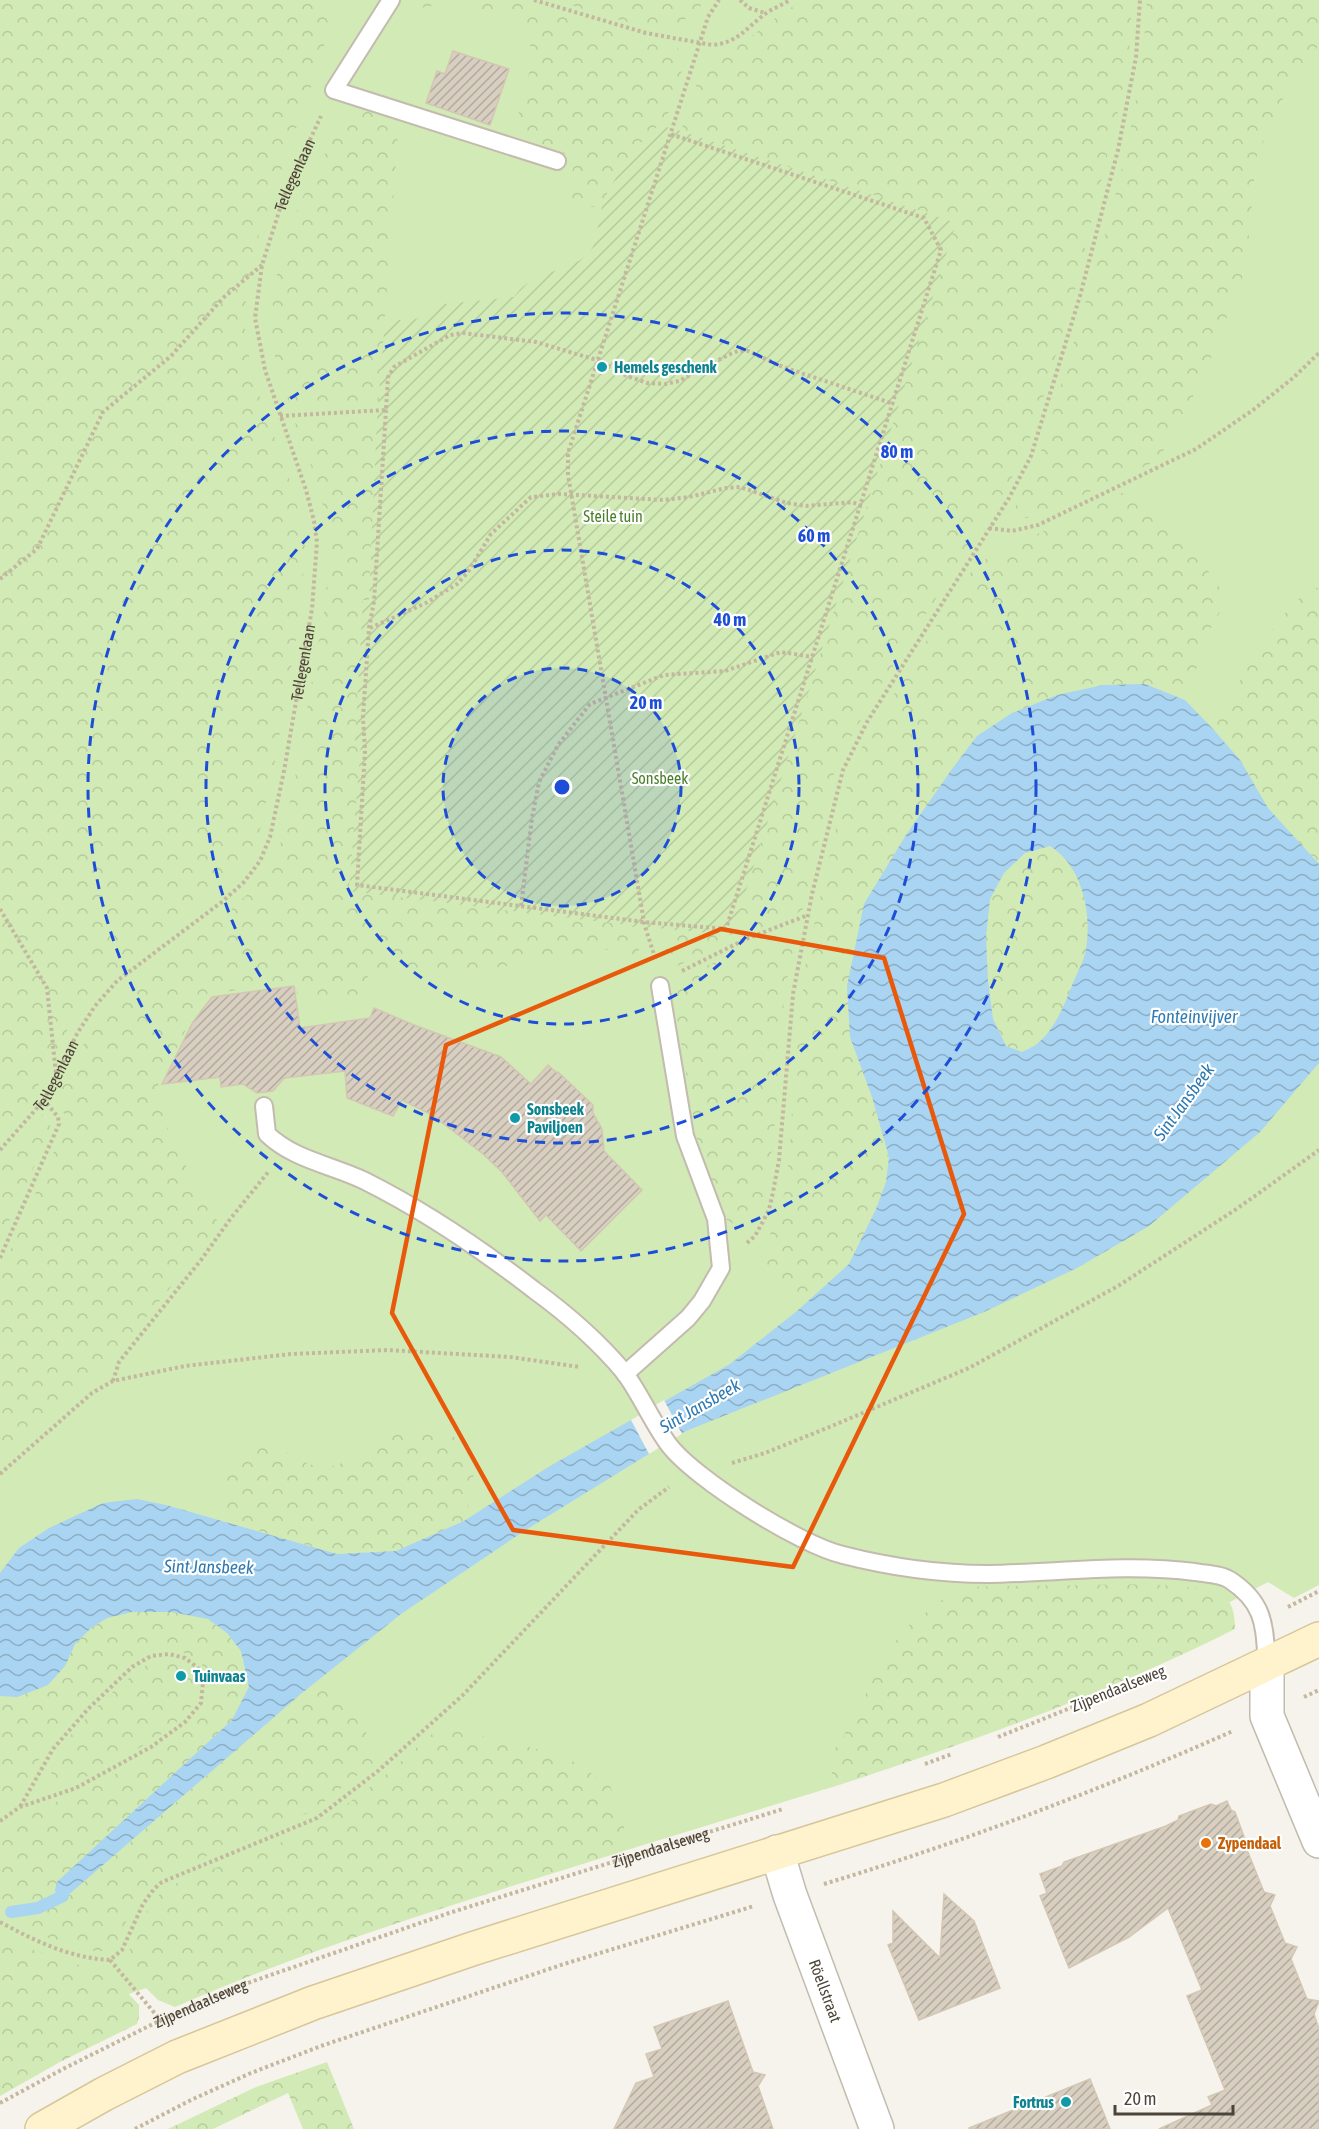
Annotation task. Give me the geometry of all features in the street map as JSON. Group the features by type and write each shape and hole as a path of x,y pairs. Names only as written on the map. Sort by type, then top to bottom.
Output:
{"main road":[{"path":"42,2129 104,2094 177,2058 313,2003 476,1948 944,1800 1149,1720 1319,1639"}],"street":[{"path":"1267,1665 1267,1716 1319,1841"},
{"name":"Röellstraat","path":"777,1852 790,1895 877,2129"}],"lane":[{"path":"391,0 334,90 557,161"},
{"path":"625,1374 688,1318 702,1301 721,1268 716,1219 685,1136 659,982"},
{"path":"264,1106 267,1134 280,1146 360,1179 410,1205 474,1246 535,1290 594,1340 625,1374 670,1446 698,1474 785,1529 837,1554 881,1564 935,1572 988,1574 1161,1568 1228,1578 1253,1600 1264,1620 1267,1665"}],"path":[{"path":"534,0 646,33 699,44 723,44 740,36 766,13 790,0"},
{"path":"719,0 708,17 597,360 568,453 568,475 644,922 646,933 652,942 659,982 746,939 808,915"},
{"path":"740,0 749,8 766,13"},
{"path":"721,1268 755,1236 769,1210 774,1192 779,1160 793,994 808,915 843,770 867,722 1009,498 1031,456 1080,296 1127,110 1136,57 1140,0"},
{"name":"Tellegenlaan","path":"0,1150 44,1100 78,1032 95,1006 117,981 223,901 244,882 260,861 270,837 310,621 317,564 314,521 306,490 265,370 255,318 262,266 284,196 334,90"},
{"path":"670,134 924,218 941,250 894,404 862,506 726,929 644,922 357,885 366,751 363,717 369,628 374,601 388,378 394,367 450,335 463,333 536,342 597,360 627,376 647,383 666,384 695,374 738,351 748,351 783,367 894,404"},
{"path":"0,579 37,549 103,412 171,356 224,297 262,266"},
{"path":"989,528 1012,531 1038,525 1196,449 1253,410 1293,378 1319,353"},
{"path":"280,416 386,410"},
{"path":"369,628 426,603 457,584 468,572 492,534 531,497 571,495 663,500 740,487 787,503 806,506 852,502 862,506"},
{"path":"521,907 539,782 558,745 590,704 664,675 724,670 781,652 813,657"},
{"path":"0,909 46,988 56,1075"},
{"path":"0,1258 59,1124 58,1117 44,1100"},
{"path":"0,1922 35,1941 88,1959 110,1960 122,1950 143,1904 154,1889 173,1876 317,1818 378,1770 462,1696 638,1510 667,1488 698,1474 765,1453 969,1368 1118,1286 1238,1208 1319,1150"},
{"path":"113,1381 119,1362 201,1260 265,1174 273,1167 306,1158"},
{"path":"0,1474 92,1393 113,1381 186,1366 291,1354 387,1350 510,1357 625,1374"},
{"path":"1264,1620 1319,1591"},
{"path":"0,1821 20,1807 76,1788 151,1747 185,1722 201,1703 203,1683 198,1668 185,1658 169,1654 151,1656 132,1667 88,1709 53,1749 20,1807"},
{"name":"Zijpendaalseweg","path":"995,1738 1137,1682"},
{"path":"135,2129 193,2099 251,2073 321,2046 552,1968 867,1871 1034,1812 1171,1758 1267,1716 1319,1690"},
{"path":"915,1767 956,1753"},
{"name":"Zijpendaalseweg","path":"0,2103 161,2020 239,1986 377,1937 789,1807"},
{"path":"110,1960 161,2020"}],"highlighted area":[{"path":"721,929 884,958 964,1214 793,1567 513,1530 392,1313 446,1045"}],"green space":[{"name":"Sonsbeek","path":"0,0 1319,0 1319,1585 1294,1598 1268,1582 1059,1692 831,1772 839,1785 627,1850 623,1825 0,2038"},
{"path":"0,0 325,0 328,18 325,42 317,70 261,227 245,308 245,332 252,374 294,492 305,544 301,611 274,767 259,834 250,855 236,874 110,974 87,999 70,1025 33,1095 0,1134"},
{"path":"416,0 513,0 644,39 674,45 685,55 664,126 659,125 608,191 602,207 575,207 566,203 565,192 577,157 511,137 530,67 530,39 526,25 516,19 452,2 410,10"},
{"path":"554,0 706,0 695,12 674,25 652,27 627,22"},
{"path":"804,0 1132,0 1129,57 1074,294 1025,453 1003,494 878,689 846,746 835,769 802,911 742,935 669,970 662,929 731,935 931,214 681,131 703,65 711,54 743,43 782,13"},
{"path":"1147,0 1319,0 1319,45 1285,94 1256,158 1246,268 1203,378 1158,460 1046,512 1026,518 1019,516 1016,512 1017,499 1036,463 1046,436 1097,264 1124,160 1135,107"},
{"path":"356,105 399,118 379,402 290,407 276,360 271,331 277,276 283,250 301,201 351,107"},
{"name":"Steile tuin","path":"659,125 956,223 732,935 635,926 349,891 361,742 355,742 363,600 369,600 377,419 385,321 416,319 445,304 514,297 531,281 581,260 592,249 603,204 619,172 634,151"},
{"path":"377,419 369,600 363,601 355,742 361,742 349,890 635,926 642,970 634,972 628,946 470,972 369,969 364,997 297,994 295,983 206,994 158,1085 171,1141 214,1212 218,1224 159,1302 121,1347 77,1391 0,1461 0,1274 66,1124 56,1096 87,1038 104,1012 124,990 163,958 230,911 254,888 272,863 281,842 296,773 324,611 330,541 319,487 295,423"},
{"path":"1124,492 1189,543 1228,600 1213,623 1185,700 1145,684 977,736 906,835 872,1097 889,1157 886,1182 876,1209 849,1264 825,1286 805,1292 791,1293 782,1290 769,1278 765,1265 765,1249 784,1195 789,1161 794,1078 806,961 837,823 859,752 975,566 1008,545 1040,533"},
{"path":"1319,587 1319,864 1268,808 1240,760 1213,729 1245,671 1274,627 1289,608 1304,595"},
{"path":"1050,846 1062,855 1078,880 1086,910 1087,940 1082,963 1058,1017 1044,1038 1035,1046 1022,1052 1006,1046 993,1019 986,937 990,899 1004,873 1025,853"},
{"path":"798,926 785,993 774,1135 762,1204 756,1216 748,1223 734,1224 722,1214 697,1138 671,983"},
{"path":"44,1113 51,1118 49,1134 0,1241 0,1164"},
{"path":"422,1429 458,1439 467,1448 474,1472 464,1521 396,1552 337,1554 231,1523 226,1502 226,1480 234,1461 242,1454 255,1448 271,1447 314,1466 329,1467 350,1459 382,1439"},
{"path":"1181,1586 1216,1593 1226,1598 1231,1605 1235,1629 1089,1695 940,1751 839,1785 831,1772 830,1755 841,1741 884,1659 903,1630 959,1587"},
{"path":"132,1612 171,1612 208,1619 227,1633 241,1651 249,1687 232,1720 162,1786 60,1896 67,1897 302,1693 322,1688 336,1689 361,1709 373,1763 312,1811 158,1876 137,1901 116,1945 105,1951 92,1951 39,1934 0,1912 0,1830 23,1813 80,1794 153,1753 190,1726 207,1703 209,1684 202,1664 188,1654 169,1649 149,1650 129,1663 83,1705 47,1745 15,1803 0,1814 0,1696 17,1697 65,1666 75,1644 90,1629 107,1618"},
{"path":"170,1660 190,1669 197,1683 194,1702 183,1716 155,1738 73,1784 61,1784 56,1780 51,1770 55,1759 64,1744 93,1711 140,1669 153,1662"},
{"path":"439,1728 516,1743 568,1758 610,1786 623,1818 627,1850 343,1942 286,1962 175,2007 158,2000 136,1978 130,1968 128,1955 134,1936 149,1907 160,1894 177,1883 273,1846 320,1824 382,1778"},
{"path":"0,1930 31,1949 112,1976 139,2005 137,2024 60,2062 0,2096"},
{"path":"327,2062 354,2129 303,2129 288,2093 213,2129 168,2129 256,2087"}],"water":[{"name":"Fonteinvijver","path":"1145,684 1185,700 1240,760 1268,808 1319,864 1319,1063 1260,1132 1149,1226 1077,1268 984,1312 686,1431 524,1531 401,1614 302,1693 66,1897 56,1894 57,1882 232,1720 249,1687 241,1651 227,1633 208,1619 171,1612 132,1612 107,1618 90,1629 75,1644 65,1666 48,1685 17,1697 0,1696 0,1573 19,1548 49,1528 103,1503 137,1499 166,1505 337,1554 396,1551 464,1521 550,1466 730,1364 797,1311 849,1264 876,1209 886,1182 889,1157 872,1097 850,1037 847,986 864,904 906,835 977,736 1012,713 1057,695 1103,685","holes":["1050,846 1062,855 1071,867 1083,894 1088,925 1085,954 1054,1025 1044,1038 1022,1052 1006,1046 993,1019 986,937 990,899 1004,873 1025,853"]}],"pier":[{"path":"664,1400 682,1434 649,1454 631,1420"}],"building":[{"path":"453,51 509,69 490,125 426,103 437,71 445,74"},
{"name":"Sonsbeek Paviljoen","path":"294,986 300,1028 370,1018 374,1008 501,1057 531,1084 548,1065 593,1105 593,1113 602,1129 604,1151 642,1190 581,1251 546,1215 540,1221 502,1172 483,1154 432,1115 402,1100 393,1116 347,1098 345,1071 284,1078 273,1091 257,1093 243,1084 221,1087 220,1077 162,1084 193,1022 212,997"},
{"path":"1227,1801 1231,1810 1235,1812 1246,1842 1245,1845 1264,1892 1275,1895 1270,1906 1285,1943 1297,1947 1291,1959 1307,1999 1319,2001 1314,2014 1319,2029 1319,2129 1159,2129 1212,2105 1208,2097 1225,2090 1187,1996 1202,1990 1168,1908 1129,1937 1069,1968 1040,1896 1047,1893 1040,1874 1062,1866 1064,1862 1166,1826 1178,1820 1179,1816 1211,1804 1216,1806"},
{"path":"944,1894 974,1921 1000,1988 919,2020 888,1945 893,1943 893,1911 940,1958"},
{"path":"728,2001 753,2072 765,2075 758,2086 773,2129 614,2129 636,2083 654,2077 646,2054 662,2049 654,2027"},
{"name":"Fortrus","path":"1090,2079 1110,2129 969,2128"}],"waterway":[{"path":"11,1912 38,1908 63,1896"}],"place":[{"name":"Hemels geschenk","path":"602,367"},
{"name":"Sonsbeek Paviljoen","path":"515,1118"},
{"name":"Tuinvaas","path":"181,1676"},
{"name":"Zypendaal","path":"1206,1843"},
{"name":"Fortrus","path":"1066,2102"}],"water label":[{"name":"Sint Jansbeek","path":"1184,1102"},
{"name":"Sint Jansbeek","path":"700,1406"},
{"name":"Sint Jansbeek","path":"209,1567"}]}
